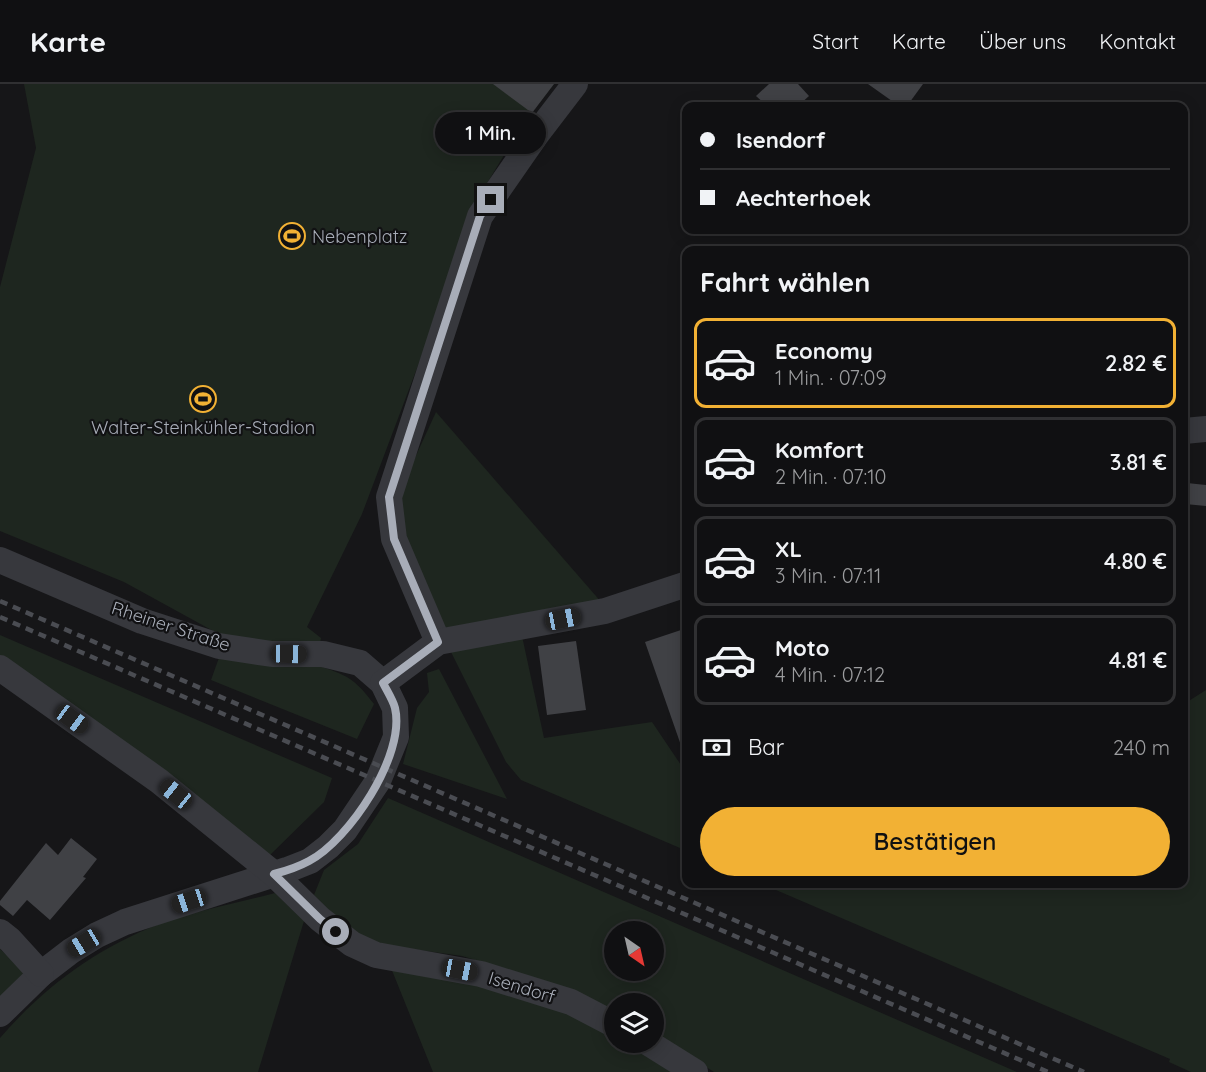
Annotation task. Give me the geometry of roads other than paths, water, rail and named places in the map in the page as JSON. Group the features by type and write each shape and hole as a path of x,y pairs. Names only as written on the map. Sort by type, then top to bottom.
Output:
{"street":[{"path":"438,642 394,539 389,497 480,216 536,135 575,84"},
{"path":"1188,431 1206,429"},
{"name":"Rheiner Straße","path":"0,560 142,621 219,646 272,654 323,654 360,663 383,683 395,708 396,737 385,768 345,830 328,847 309,861 274,874"},
{"path":"383,683 438,642 605,611 682,586"},
{"name":"Isendorf","path":"0,668 159,781 274,874 320,919 352,944 376,955 481,974 571,1002 604,1019"},
{"path":"0,1014 41,974 71,951 98,935 125,922 274,874"},
{"path":"0,932 41,974"},
{"path":"664,1053 695,1072"}],"railway":[{"path":"0,601 1084,1072"},
{"path":"0,617 1048,1072"}],"place":[{"name":"Nebenplatz","path":"292,236"},
{"name":"Walter-Steinkühler-Stadion","path":"203,399"}]}
